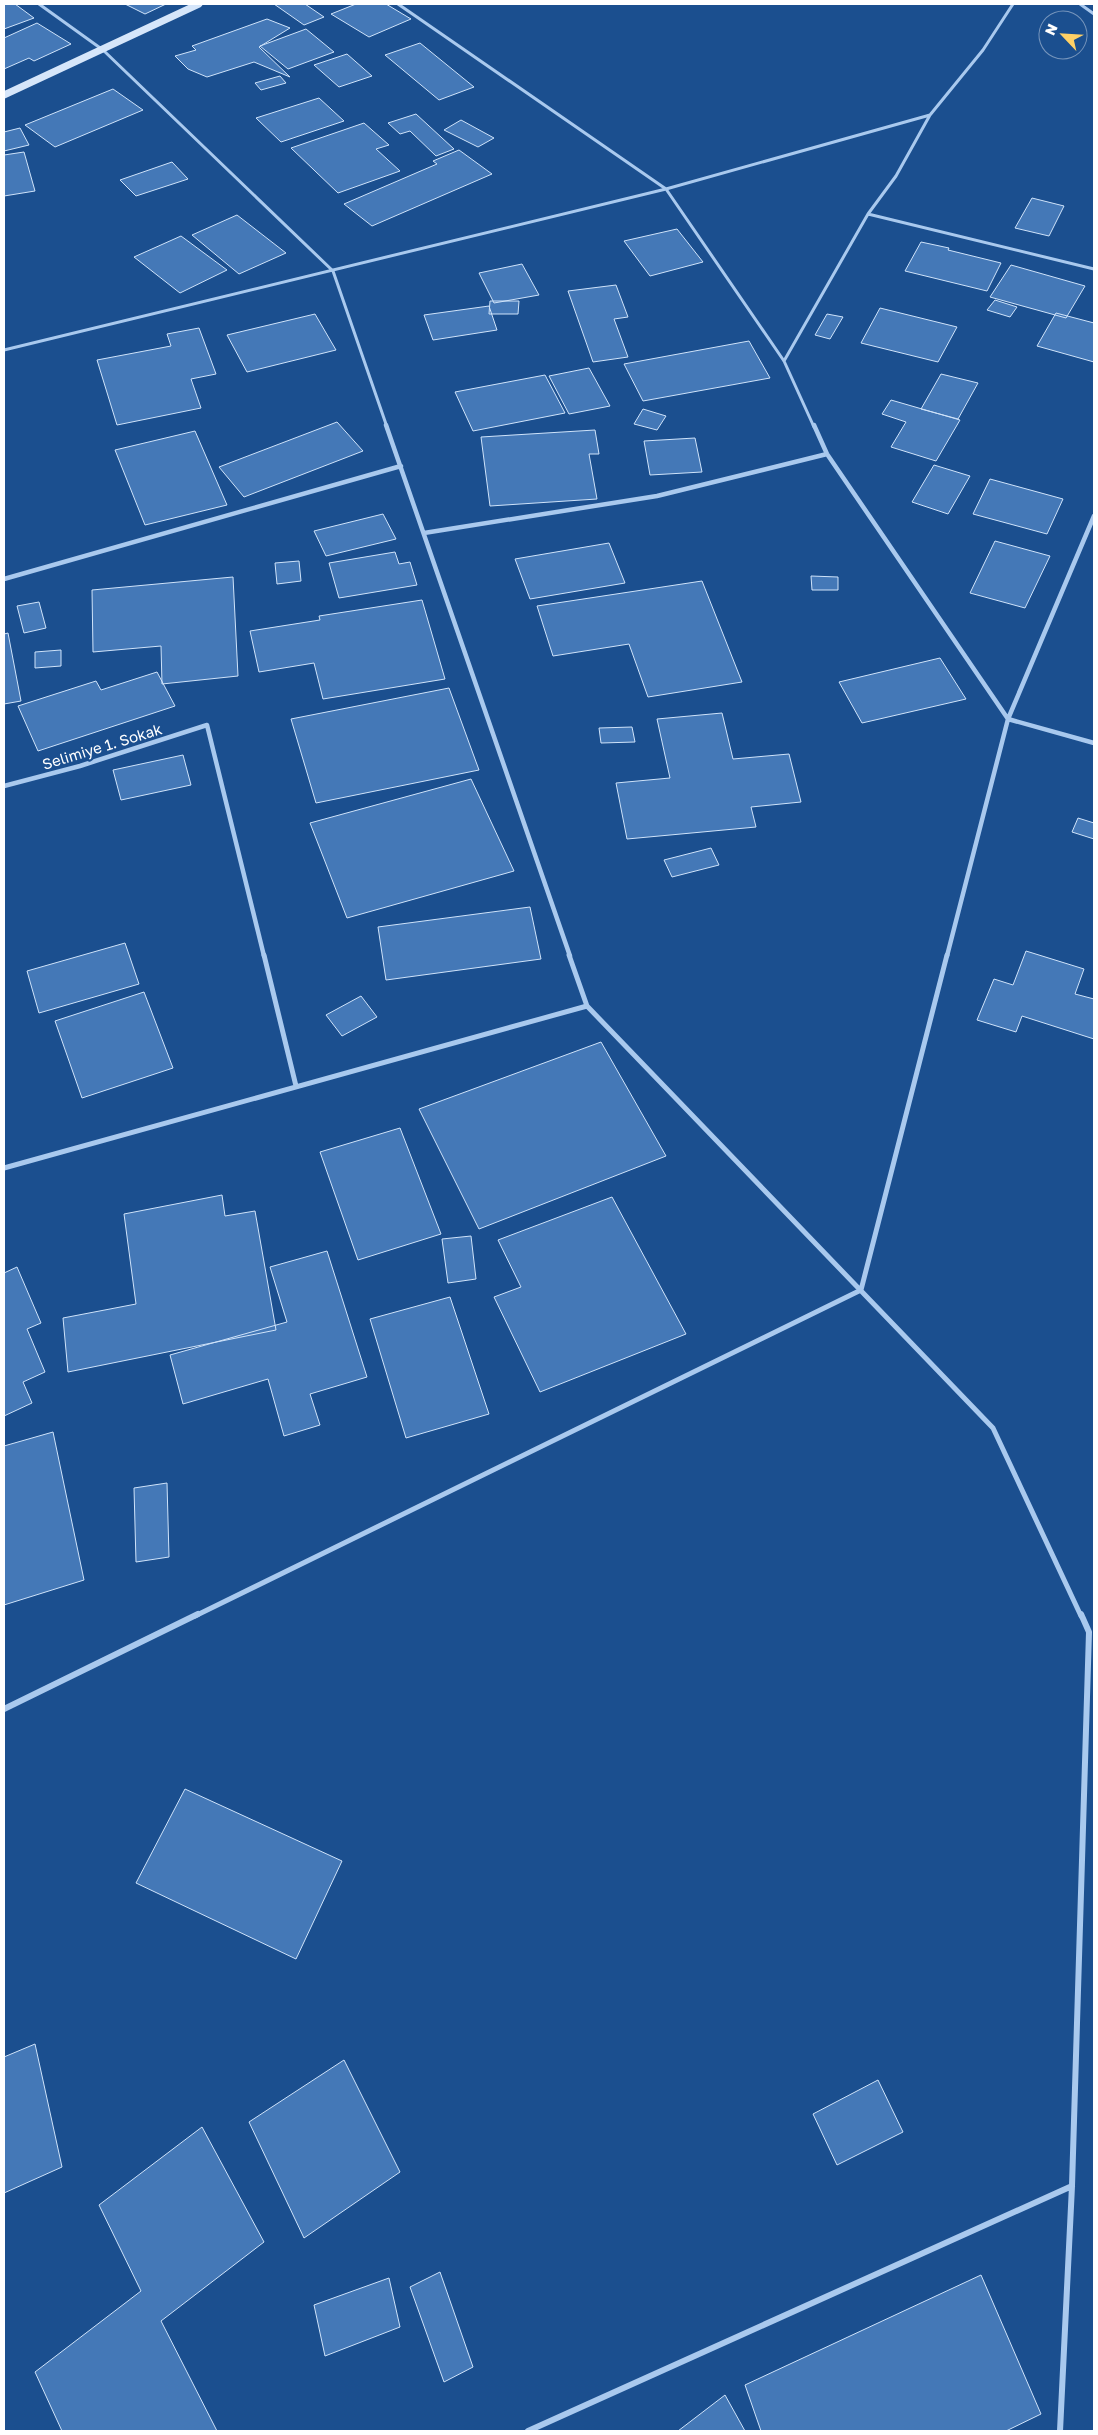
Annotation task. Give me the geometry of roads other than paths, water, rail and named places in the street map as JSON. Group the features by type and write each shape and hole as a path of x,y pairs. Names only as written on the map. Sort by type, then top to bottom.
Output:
{"street":[{"path":"38,4 103,50 333,271 587,1006 993,1428 1089,1632 1072,2186 1060,2431"},
{"path":"4,95 199,4"},
{"path":"398,4 666,189 784,361 827,454 1008,719 1094,743"},
{"path":"784,361 868,214 896,176 930,115 983,50 1013,4"},
{"path":"1080,4 1094,14"},
{"path":"4,350 666,189 930,115"},
{"path":"868,214 1094,269"},
{"path":"424,534 657,496 827,454"},
{"path":"4,579 400,466"},
{"path":"4,1709 861,1290 1008,719 1094,516"},
{"name":"Selimiye 1. Sokak","path":"4,786 80,766 207,725 296,1086"},
{"path":"4,1168 587,1006"},
{"path":"528,2431 1072,2186"}]}
